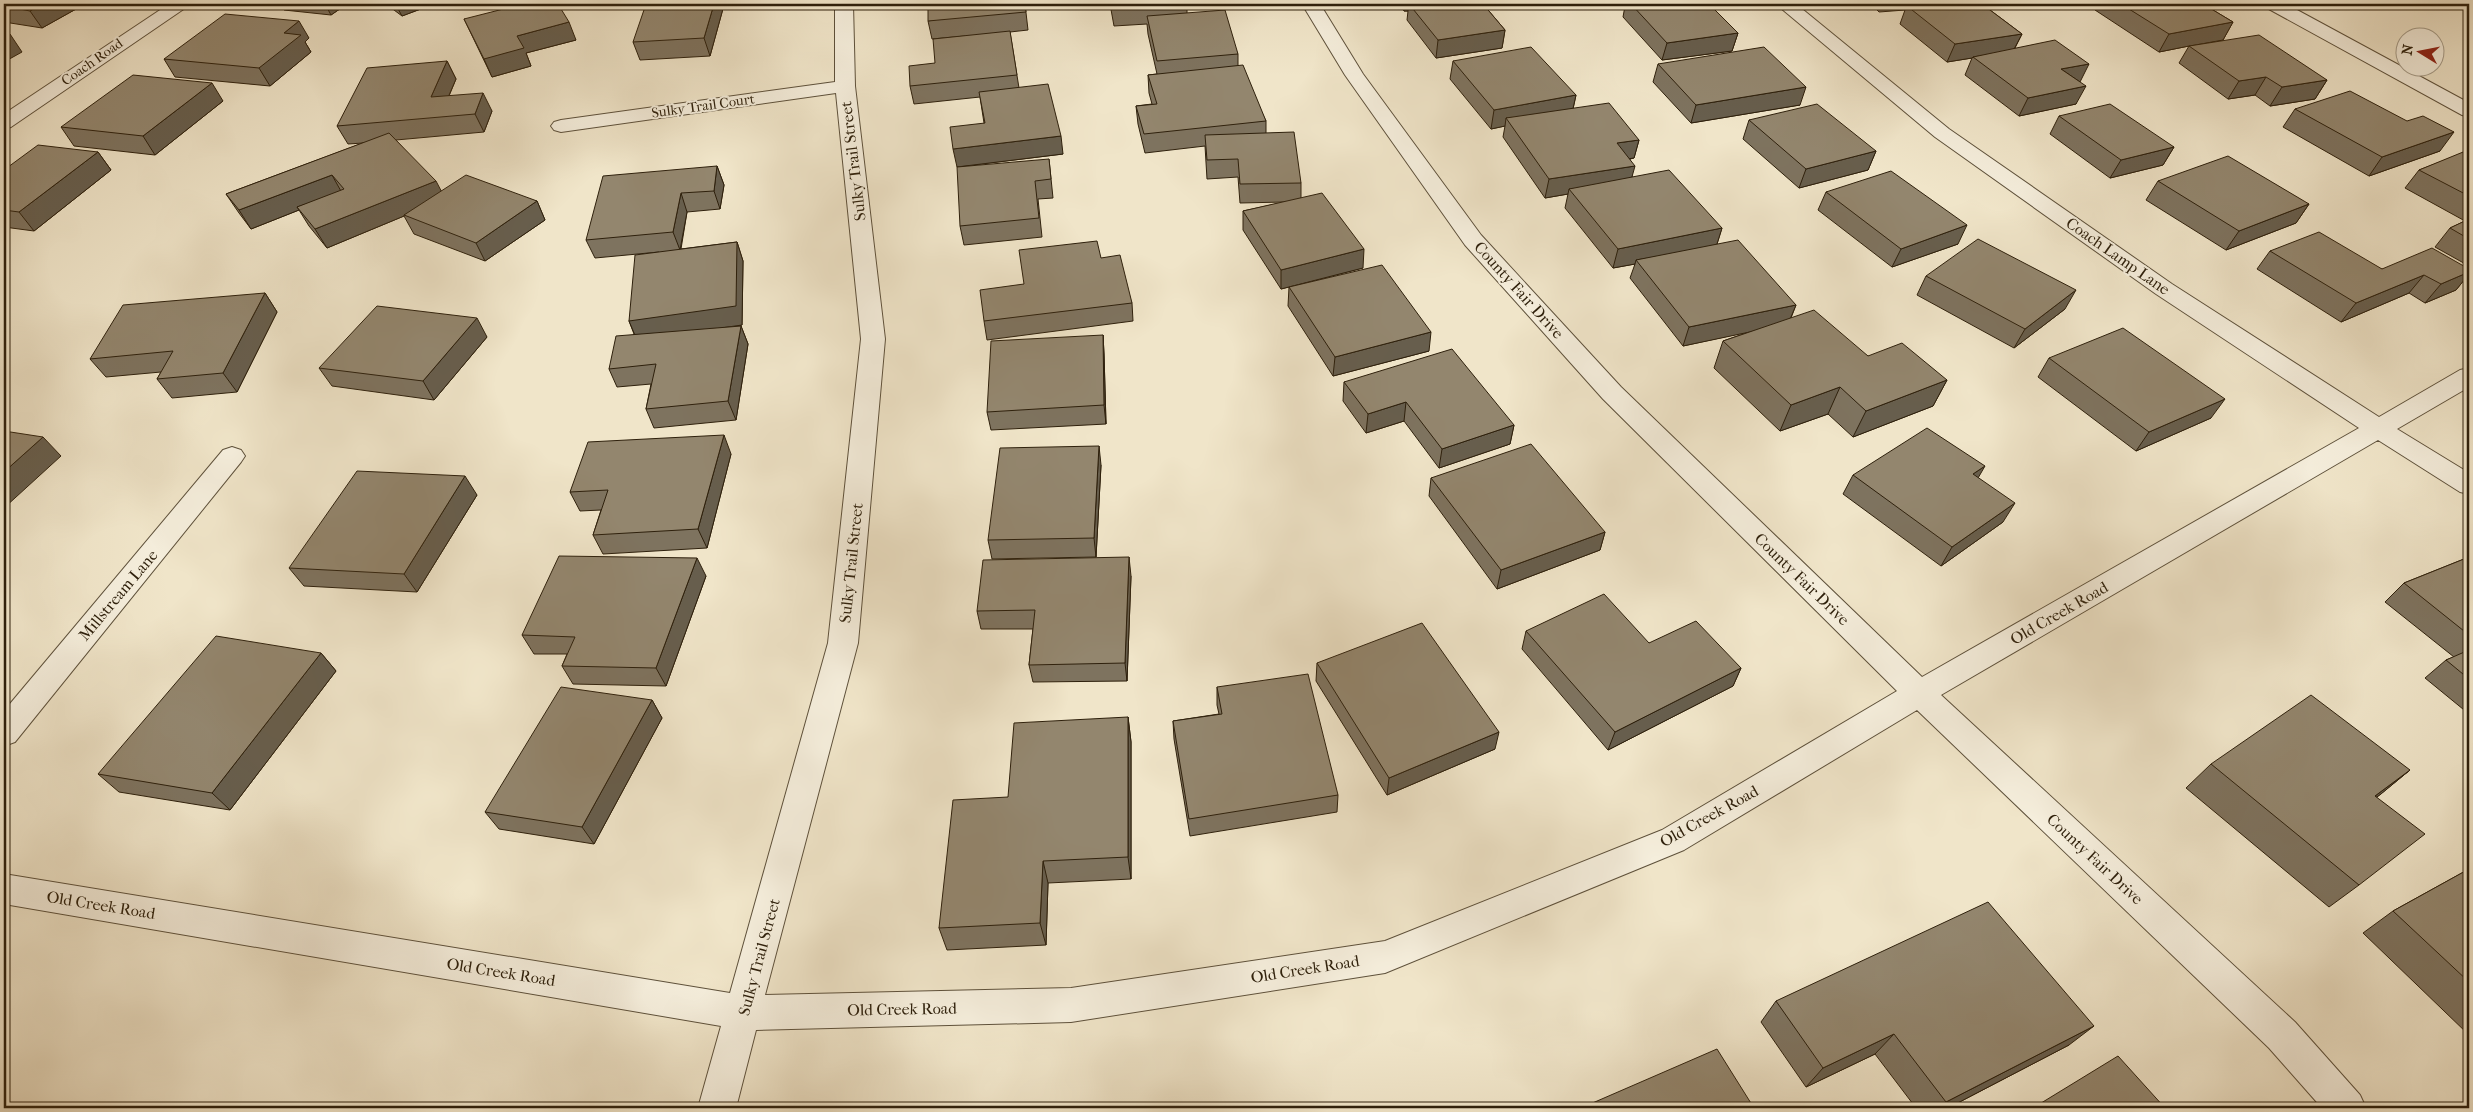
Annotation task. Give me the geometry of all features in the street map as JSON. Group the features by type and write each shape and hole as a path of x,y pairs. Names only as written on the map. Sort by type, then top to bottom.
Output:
{"street":[{"name":"Coach Road","path":"4,123 164,13 182,4"},
{"name":"Sulky Trail Street","path":"717,1108 843,643 874,339 845,86 844,4"},
{"name":"County Fair Drive","path":"1311,4 1354,75 1473,240 1612,393 1919,693 2282,1034 2347,1108"},
{"name":"Coach Lamp Lane","path":"1785,4 1942,133 2164,289 2379,429 2469,485"},
{"path":"2273,4 2469,111"},
{"name":"Sulky Trail Court","path":"561,126 845,86"},
{"name":"Old Creek Road","path":"4,889 744,1012 1071,1005 1385,957 1673,840 1919,693 2469,376"},
{"name":"Millstream Lane","path":"4,733 232,456"}],"building":[{"path":"4,4 42,4 30,11 4,6"},
{"path":"394,4 406,4 397,7"},
{"path":"523,4 558,4 569,22 517,36 524,48 484,59 464,19"},
{"path":"646,4 714,4 704,38 633,42"},
{"path":"928,4 1025,4 1026,12 928,21"},
{"path":"1112,4 1185,4 1113,8"},
{"path":"1409,4 1483,4 1505,30 1438,40"},
{"path":"1631,4 1709,4 1738,33 1667,43"},
{"path":"1922,4 1982,4 2022,34 1955,44 1907,6"},
{"path":"2121,4 2203,4 2233,22 2169,34"},
{"path":"1225,10 1238,54 1157,61 1147,16"},
{"path":"225,14 299,21 284,33 301,35 259,68 164,59"},
{"path":"1010,31 1017,75 910,86 909,66 935,63 933,39"},
{"path":"2259,35 2327,80 2282,87 2266,77 2239,81 2189,46"},
{"path":"2055,40 2089,64 2061,69 2086,86 2028,98 1973,57"},
{"path":"1531,47 1576,95 1494,110 1453,61"},
{"path":"1764,47 1806,87 1696,105 1658,64"},
{"path":"447,61 431,97 483,93 475,114 337,126 367,68"},
{"path":"1243,65 1266,121 1144,134 1136,106 1157,104 1148,75"},
{"path":"133,75 212,83 143,136 61,127"},
{"path":"1048,84 1061,136 953,149 950,127 985,123 979,92"},
{"path":"2350,91 2407,121 2423,116 2454,132 2382,157 2295,109"},
{"path":"1609,103 1639,140 1617,143 1635,166 1549,179 1506,118"},
{"path":"1817,104 1876,151 1806,169 1749,120"},
{"path":"2110,104 2174,147 2121,160 2059,116"},
{"path":"1294,132 1301,183 1240,184 1238,159 1207,160 1205,135"},
{"path":"389,133 436,181 315,229 297,207 344,189 332,175 239,210 226,194"},
{"path":"38,145 98,152 19,212 4,210 4,170"},
{"path":"2468,150 2469,196 2419,170"},
{"path":"2228,156 2309,204 2239,231 2158,181"},
{"path":"1049,159 1051,179 1035,181 1039,218 960,226 957,167"},
{"path":"717,166 714,191 681,193 673,232 586,240 603,176"},
{"path":"1669,170 1722,228 1618,249 1569,189"},
{"path":"1891,171 1967,225 1901,249 1826,192"},
{"path":"466,175 537,201 476,243 404,215"},
{"path":"1322,193 1364,249 1281,270 1243,211"},
{"path":"2469,219 2469,239 2450,228"},
{"path":"2319,232 2382,269 2432,248 2469,269 2469,272 2441,284 2424,275 2356,303 2270,251"},
{"path":"1978,239 2076,290 2025,329 1926,276"},
{"path":"1738,240 1796,305 1689,327 1636,260"},
{"path":"1097,241 1101,258 1120,255 1132,303 984,321 980,290 1024,284 1019,250"},
{"path":"737,242 736,306 629,321 635,255"},
{"path":"1382,265 1431,332 1335,357 1289,287"},
{"path":"265,293 223,373 157,379 173,351 90,359 123,305"},
{"path":"377,306 477,318 423,381 319,368"},
{"path":"1814,310 1868,356 1902,343 1947,380 1866,411 1840,387 1791,405 1723,341"},
{"path":"741,326 728,401 646,409 656,364 609,369 616,336"},
{"path":"2123,328 2225,399 2149,432 2049,358"},
{"path":"1103,335 1104,405 987,412 991,341"},
{"path":"1452,349 1514,425 1442,449 1406,402 1368,414 1344,382"},
{"path":"1927,428 1985,466 1973,474 2015,503 1952,547 1853,475"},
{"path":"4,431 43,437 4,472"},
{"path":"724,435 698,529 593,535 608,490 570,492 588,442"},
{"path":"1531,444 1605,532 1501,570 1431,478"},
{"path":"1099,446 1094,538 988,540 1000,448"},
{"path":"357,471 465,476 404,574 289,568"},
{"path":"559,556 697,558 656,668 562,666 575,637 522,635"},
{"path":"1129,557 1125,663 1029,665 1035,610 977,611 983,560"},
{"path":"2469,557 2469,635 2404,583"},
{"path":"1604,594 1649,643 1696,621 1741,668 1615,732 1526,631"},
{"path":"1422,623 1499,732 1389,778 1317,663"},
{"path":"216,636 321,653 212,793 98,774"},
{"path":"2469,650 2469,679 2446,660"},
{"path":"1308,674 1338,795 1189,819 1173,721 1222,714 1217,687"},
{"path":"561,687 652,700 582,827 485,812"},
{"path":"2311,695 2410,770 2375,796 2425,834 2359,885 2211,764"},
{"path":"1128,717 1128,857 1043,861 1040,923 939,928 953,800 1008,797 1014,723"},
{"path":"2469,869 2469,982 2393,911"},
{"path":"1988,902 2094,1026 1946,1102 1894,1034 1823,1068 1776,1001"},
{"path":"1717,1049 1754,1108 1581,1108"},
{"path":"2118,1056 2165,1108 2033,1108"}]}
